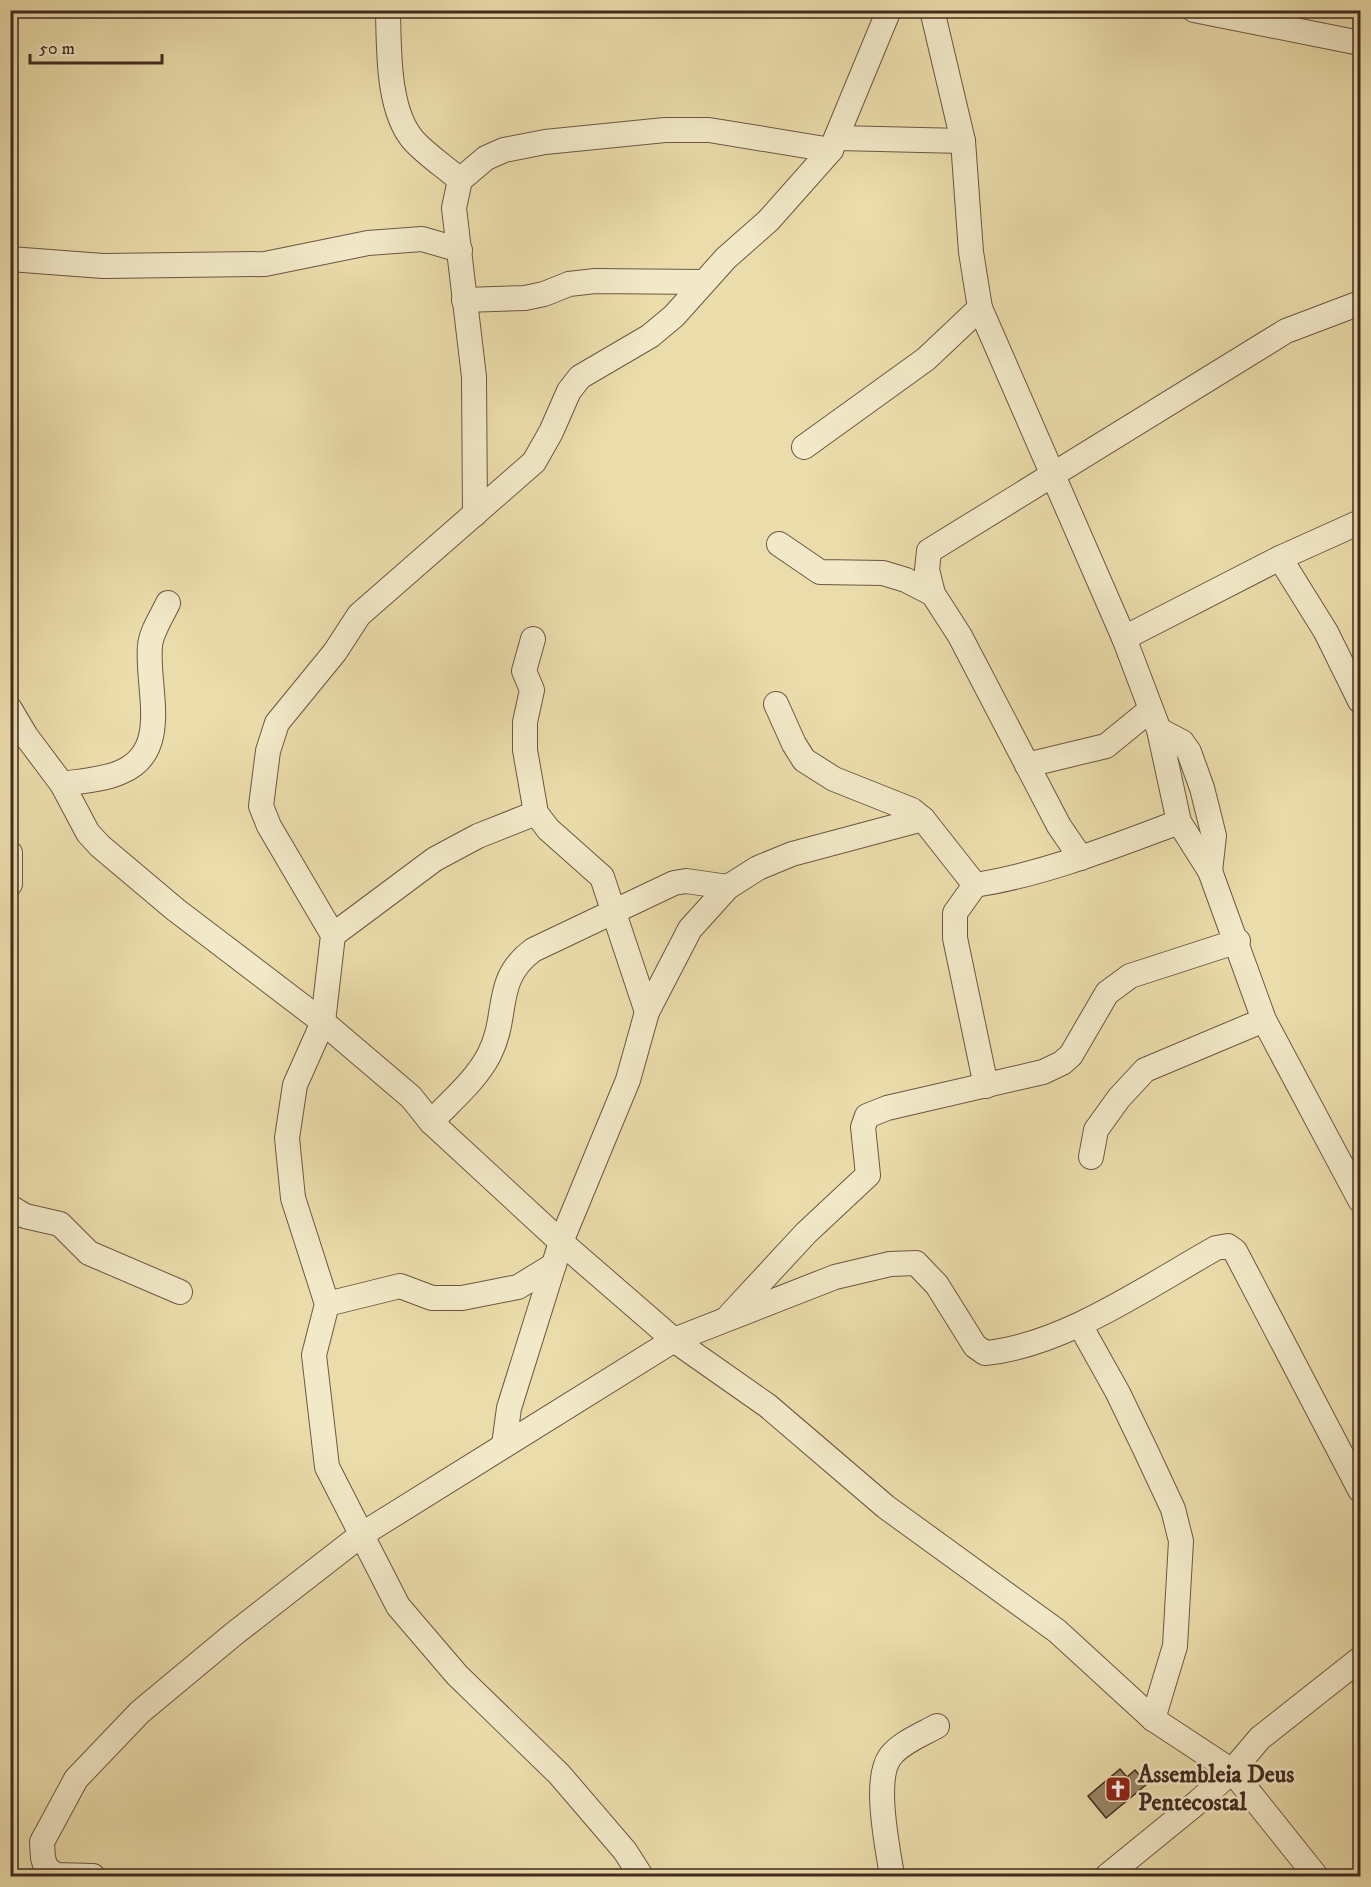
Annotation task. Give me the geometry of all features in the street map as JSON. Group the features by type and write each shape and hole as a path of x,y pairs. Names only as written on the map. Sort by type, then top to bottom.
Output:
{"street":[{"path":"387,10 395,99 402,124 414,141 460,180"},
{"path":"641,1876 625,1851 559,1774 457,1675 398,1606 327,1467 314,1355 327,1304 293,1198 287,1138 295,1085 328,1027 333,935 269,826 261,806 268,751 277,723 328,661 359,615 534,462 551,432 569,391 580,377 650,336 674,316 726,258 768,221 834,144 888,10"},
{"path":"932,10 963,141 971,252 980,308 1124,638 1155,720 1179,822 1210,871 1238,941 1264,1020 1360,1199"},
{"path":"1194,10 1360,43"},
{"path":"475,514 474,377 454,208 460,180 486,158 504,150 545,142 665,130 709,130 834,144 963,141"},
{"path":"423,238 454,208"},
{"path":"10,259 148,267 265,264 368,243 423,238 460,250"},
{"path":"464,300 525,298 544,294 569,284 595,281 703,282"},
{"path":"1081,858 1059,826 960,636 933,594 927,570 929,551 1286,331 1360,303"},
{"path":"804,447 926,359 980,308"},
{"path":"1124,638 1280,558 1360,522"},
{"path":"779,544 820,572 883,573 906,580 933,594"},
{"path":"1280,558 1326,632 1360,701"},
{"path":"62,784 121,773 135,764 146,751 154,731 150,644 168,603"},
{"path":"533,639 524,671 532,690 525,722 525,750 536,813 548,829 602,877 647,1012"},
{"path":"776,704 804,760 834,779 912,810 923,819 975,885"},
{"path":"10,709 18,738 62,784 88,833 100,846 176,910 328,1027 343,1056 376,1087 394,1095 411,1097 431,1122 557,1253 768,1406 886,1507 1057,1631 1153,1719 1232,1771 1316,1876"},
{"path":"1027,765 1106,746 1155,720"},
{"path":"1155,720 1182,742 1202,788 1214,836 1210,871"},
{"path":"333,935 435,859 478,836 536,813"},
{"path":"504,1445 509,1408 557,1253 627,1080 647,1012 690,929 728,887 758,868 792,854 923,819"},
{"path":"986,1086 955,938 956,913 975,885 1004,881 1081,858 1179,822"},
{"path":"10,853 10,884"},
{"path":"431,1122 482,1067 490,1053 500,1029 506,980 521,959 533,950 674,883 686,881 728,887"},
{"path":"727,1318 806,1233 868,1175 863,1127 867,1116 887,1108 1043,1072 1062,1063 1071,1055 1107,993 1130,976 1238,941"},
{"path":"1091,1157 1096,1130 1119,1098 1145,1070 1264,1020"},
{"path":"10,1207 25,1216 60,1224 89,1253 180,1292"},
{"path":"93,1876 56,1875 42,1872 42,1842 75,1779 140,1712 235,1634 361,1535 674,1340 835,1277 890,1264 916,1263 938,1285 975,1346 985,1353 1002,1352 1080,1325 1216,1248 1227,1246 1234,1251 1360,1490"},
{"path":"518,1287 557,1253"},
{"path":"327,1304 400,1286 432,1298 447,1299 518,1287 546,1292"},
{"path":"1080,1325 1118,1393 1145,1449 1173,1509 1181,1541 1175,1646 1153,1719"},
{"path":"1107,1876 1232,1771 1260,1738 1360,1659"},
{"path":"892,1876 883,1816 882,1784 889,1757 937,1726"}],"building":[{"path":"1120,1769 1127,1777 1135,1770 1147,1784 1106,1818 1088,1796"}],"place":[{"name":"Assembleia Deus Pentecostal","path":"1118,1789"}]}
